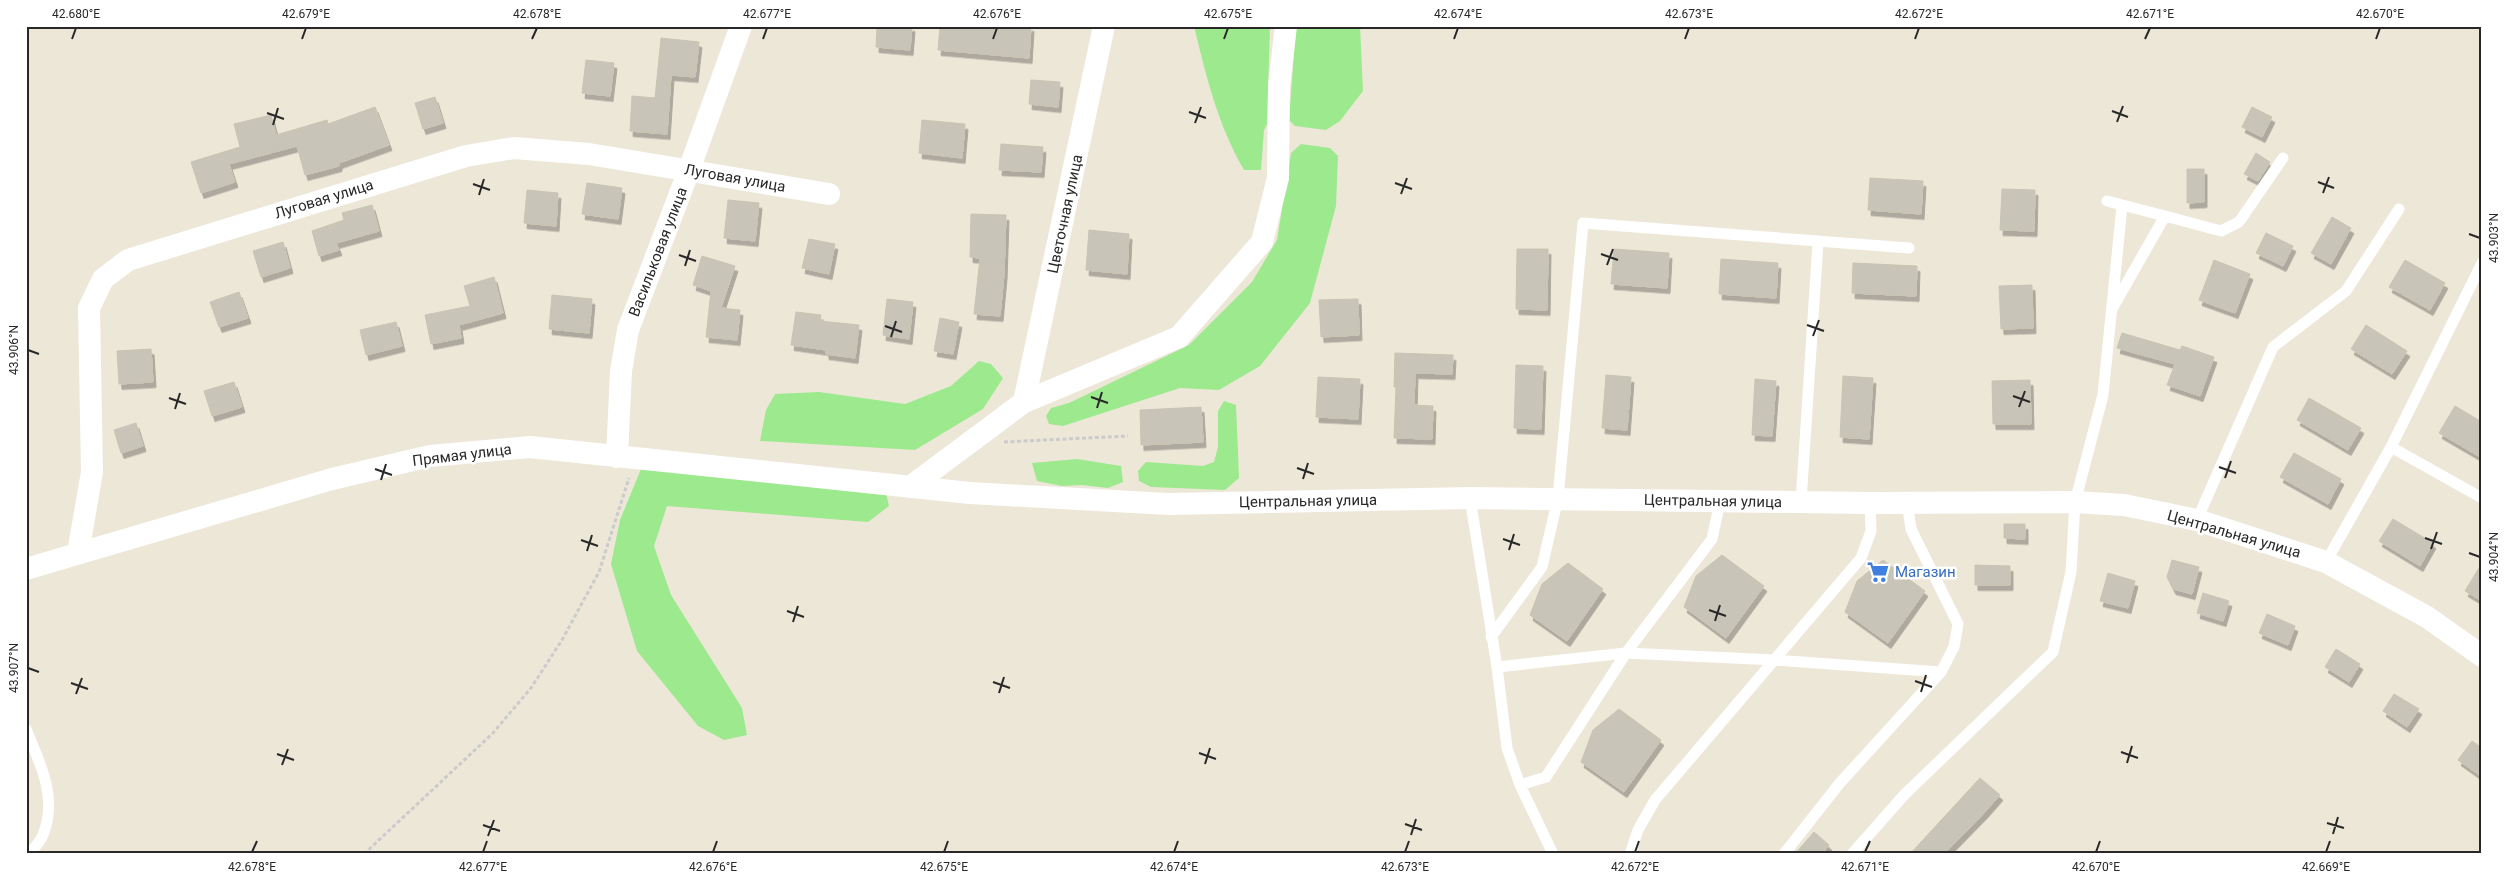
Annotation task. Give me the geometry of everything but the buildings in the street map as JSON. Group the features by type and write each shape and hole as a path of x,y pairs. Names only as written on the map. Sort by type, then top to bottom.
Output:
{"street":[{"name":"Васильковая улица","path":"626,457 621,371 628,330 690,170 741,26"},
{"name":"Цветочная улица","path":"1024,402 1104,26"},
{"path":"910,487 1024,402 1179,337 1262,242 1278,178 1279,86 1286,26"},
{"name":"Луговая улица","path":"78,554 92,472 89,308 103,279 128,260 466,156 514,148 589,154 829,194"},
{"name":"Прямая улица","path":"26,569 332,479 430,456 530,447 910,487"},
{"name":"Центральная улица","path":"910,487 970,493 1168,504 1558,498 1720,502 2075,502 2124,505 2197,520 2326,562 2427,617 2482,656"}],"lane":[{"path":"2107,201 2221,231 2239,222 2283,158"},
{"path":"1852,854 1905,794 2053,652 2071,572 2075,502 2103,395 2122,206"},
{"path":"2197,520 2273,347 2346,291 2399,209"},
{"path":"2110,314 2165,216"},
{"path":"1491,637 1542,566 1558,498 1583,223 1908,248"},
{"path":"1801,502 1818,242"},
{"path":"2326,562 2391,448 2482,263"},
{"path":"2391,448 2482,498"},
{"path":"1470,498 1508,748 1520,785 1553,854"},
{"path":"1520,785 1546,777 1626,653 1712,539 1720,502"},
{"path":"1784,854 1839,784 1941,672 1954,646 1958,624 1911,529 1907,502"},
{"path":"1630,854 1638,830 1655,800 1861,558 1872,531 1870,503"},
{"path":"1497,667 1626,653 1775,660 1941,672"},
{"path":"26,729 45,776 50,806 43,836 29,854"}],"path":[{"path":"988,428 996,441 1011,442 1128,436"},
{"path":"364,854 492,733 531,688 562,640 598,572 626,457"}],"green space":[{"path":"1194,26 1270,26 1267,124 1264,130 1261,170 1244,170 1227,136 1214,100"},
{"path":"1296,26 1360,26 1363,91 1340,121 1326,130 1295,126 1289,120"},
{"path":"1301,144 1330,148 1338,156 1336,206 1310,303 1260,366 1219,390 1180,388 1063,426 1049,424 1046,416 1051,408 1069,403 1189,345 1252,282 1277,240 1291,153"},
{"path":"979,361 991,364 1003,378 983,409 915,450 760,441 766,410 775,394 819,392 905,404 951,386"},
{"path":"1224,401 1236,405 1239,478 1225,490 1151,487 1139,481 1138,471 1146,462 1203,466 1214,462 1218,447 1218,411"},
{"path":"1077,459 1121,466 1123,482 1108,488 1082,485 1062,486 1037,481 1032,463"},
{"path":"641,469 885,488 889,506 868,522 667,506 654,546 671,595 742,708 747,735 724,740 698,726 637,651 611,564 620,520"}],"place":[{"name":"Магазин","path":"1878,572"}]}
